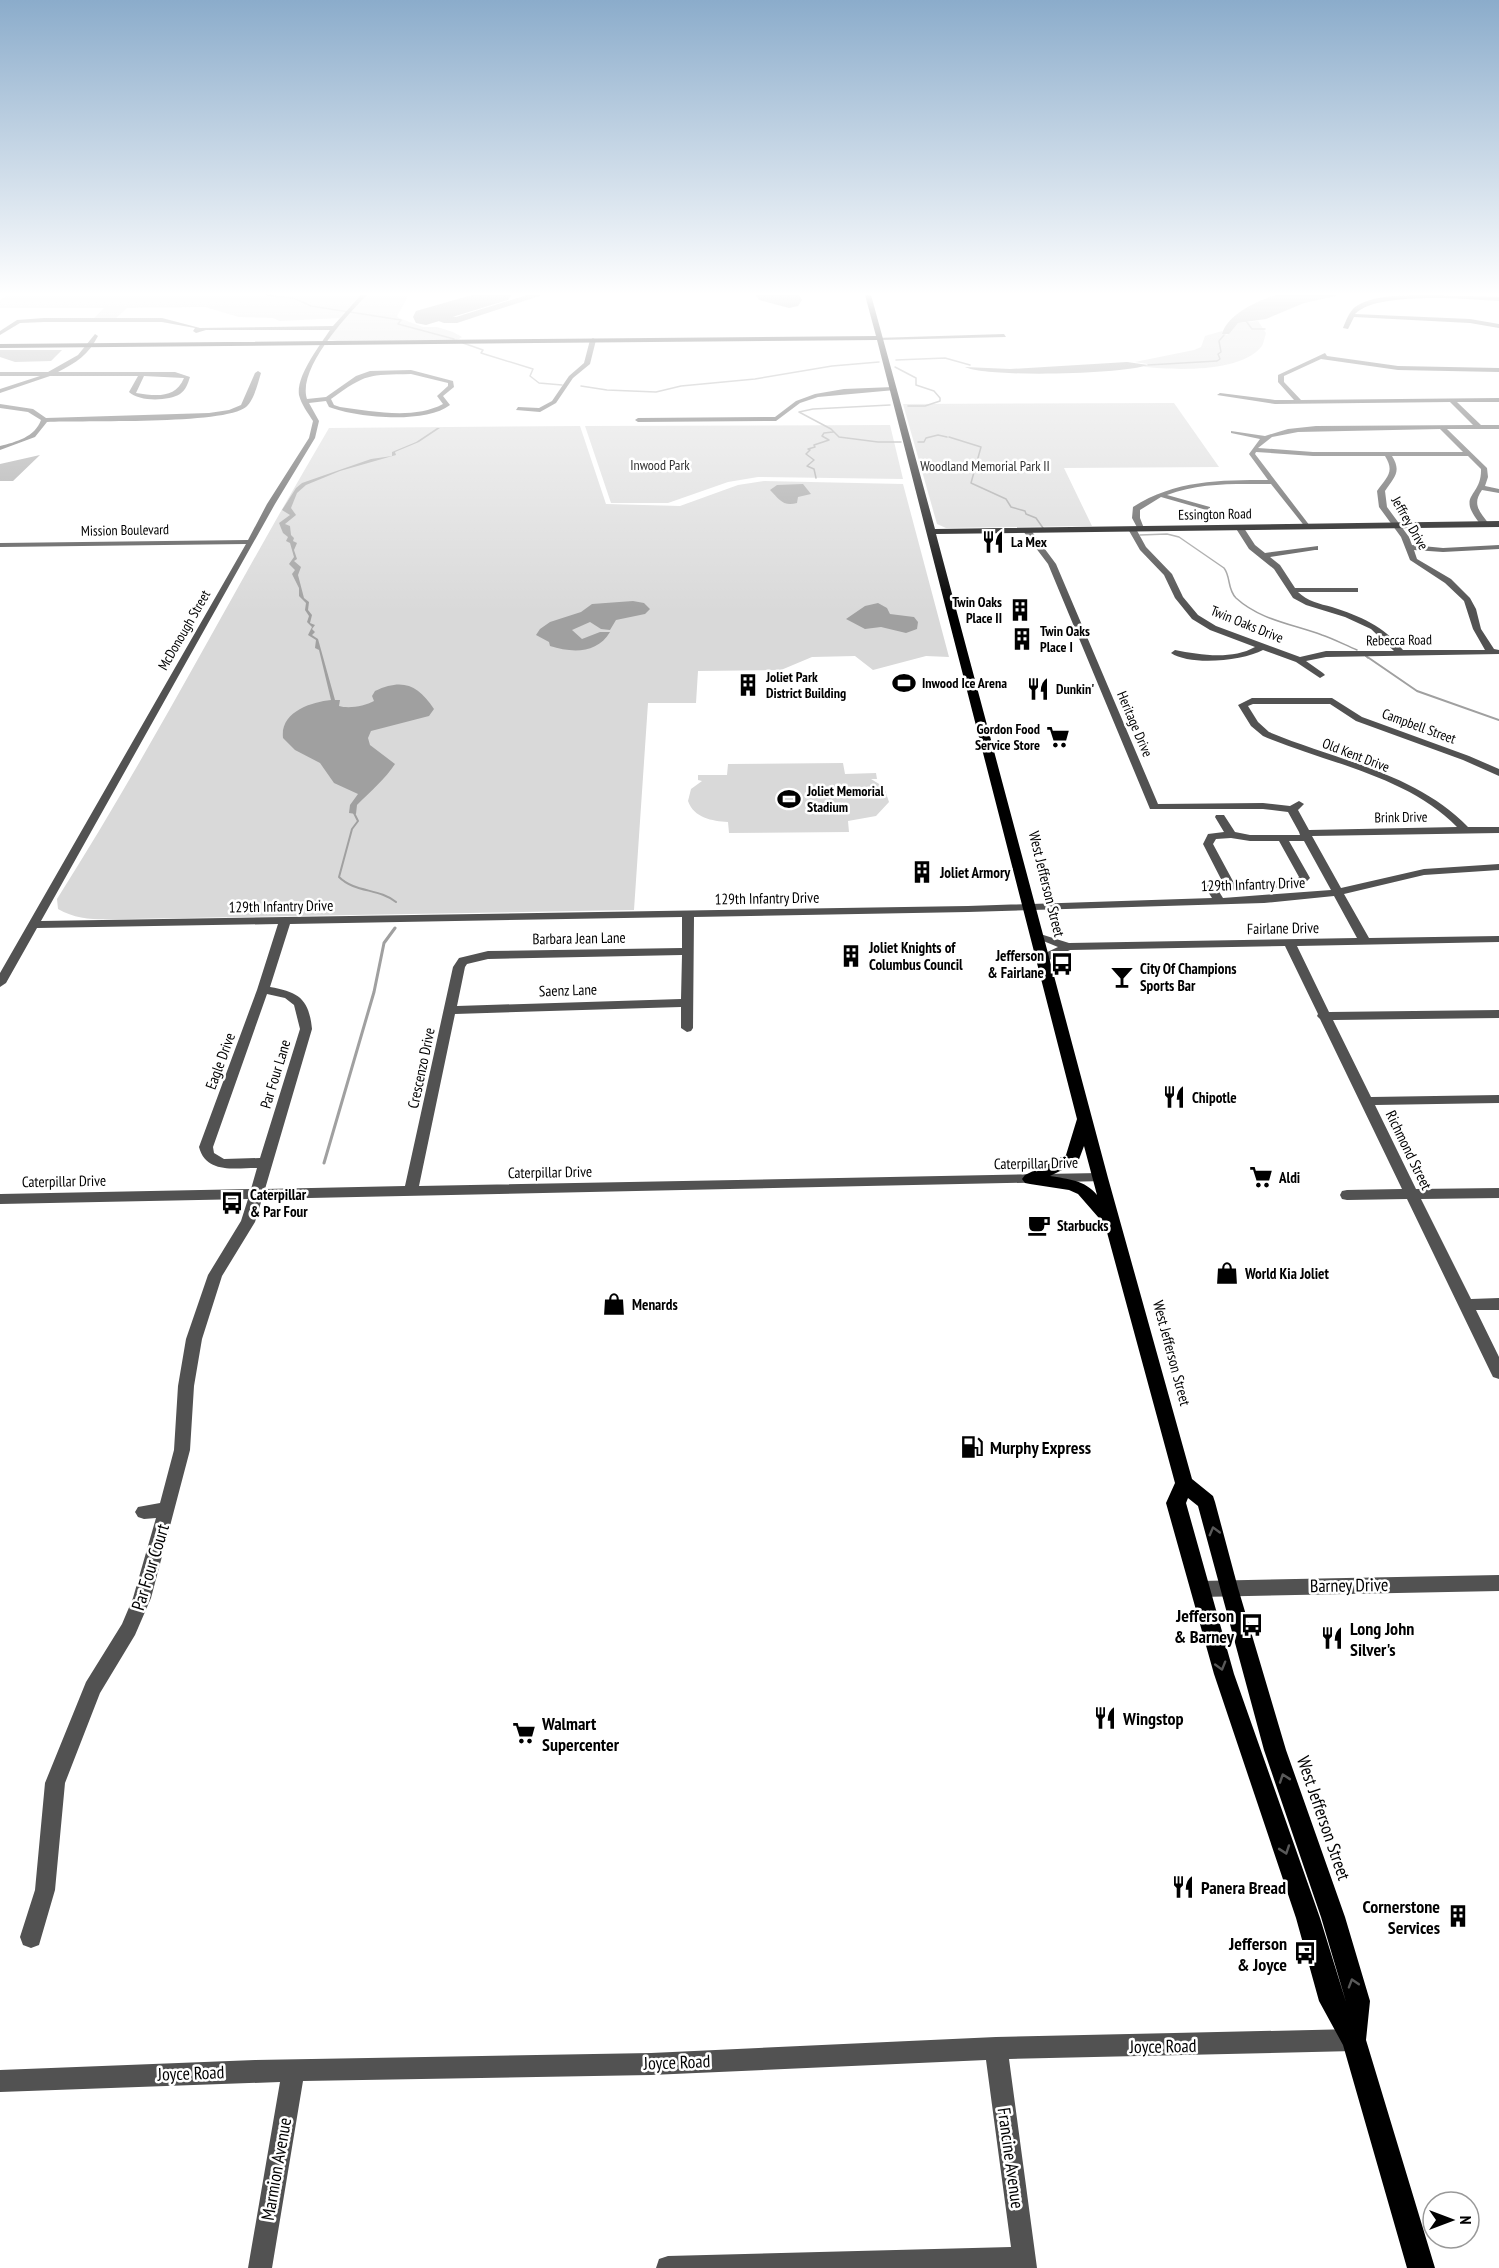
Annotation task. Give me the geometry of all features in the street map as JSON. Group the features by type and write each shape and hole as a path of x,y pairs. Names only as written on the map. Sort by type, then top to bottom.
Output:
{"main road":[{"name":"West Jefferson Street","path":"896,401 1100,1178 1184,1483 1206,1502 1228,1588 1275,1750 1333,1917 1358,2001 1354,2040"},
{"name":"Essington Road","path":"931,531 1499,524"},
{"path":"1030,1179 1073,1158 1085,1118"},
{"path":"1030,1179 1071,1185 1084,1190 1113,1226"},
{"name":"West Jefferson Street","path":"1184,1483 1176,1503 1224,1674 1308,1918 1331,2001 1354,2040 1421,2268"}],"street":[{"path":"45,420 77,417 196,417 242,408 247,401"},
{"name":"McDonough Street","path":"0,983 271,504 315,432 316,421 305,401"},
{"path":"329,401 331,406 339,409 388,413 426,412 447,405 444,401"},
{"path":"518,409 540,410 555,401"},
{"path":"638,420 776,419 787,414 796,402 800,401"},
{"path":"1260,401 1387,401"},
{"path":"1452,401 1479,427"},
{"path":"0,406 30,411 42,416 45,420"},
{"path":"189,426 196,417"},
{"path":"0,448 36,434 45,420"},
{"path":"1441,427 1484,468 1484,481 1471,500 1471,506 1472,511 1485,524"},
{"path":"1233,432 1265,438 1305,429 1499,427"},
{"path":"1265,438 1252,454 1306,526"},
{"path":"1254,450 1313,454 1469,454"},
{"name":"Jeffrey Drive","path":"1387,454 1394,465 1394,471 1383,484 1381,499 1383,507 1405,537 1414,560 1448,581 1467,600 1473,609 1477,629 1495,652"},
{"path":"1142,529 1136,518 1136,509 1161,495 1191,484 1273,482"},
{"path":"1480,487 1499,490"},
{"path":"1161,495 1207,509"},
{"path":"1239,527 1252,547 1277,567 1301,599 1348,615 1374,627 1391,641 1400,653"},
{"name":"Twin Oaks Drive","path":"1132,529 1143,548 1168,574 1179,598 1195,617 1213,628 1299,660 1320,675"},
{"name":"Heritage Drive","path":"1027,531 1053,564 1154,807 1296,806 1305,836"},
{"name":"Mission Boulevard","path":"0,545 251,542"},
{"path":"1408,547 1443,550 1499,548"},
{"path":"1264,556 1315,548"},
{"path":"1292,590 1354,590"},
{"path":"1175,653 1189,656 1246,655 1263,646"},
{"name":"Rebecca Road","path":"1299,660 1326,654 1495,652"},
{"name":"Old Kent Drive","path":"1332,701 1246,703 1243,705 1254,724 1266,734 1429,798 1457,819 1466,831"},
{"name":"Campbell Street","path":"1332,701 1359,719 1466,758 1499,773"},
{"path":"1220,817 1231,835 1212,836 1208,844 1230,886"},
{"name":"Brink Drive","path":"1231,835 1250,838 1282,838 1499,830"},
{"path":"1305,836 1365,942"},
{"path":"1218,901 1211,887 1297,885 1305,878 1282,838"},
{"name":"129th Infantry Drive","path":"33,925 968,909 1287,899 1337,892 1424,872 1499,867"},
{"path":"687,1028 688,914"},
{"name":"Eagle Drive","path":"265,1163 221,1164 208,1155 206,1147 263,990 285,921"},
{"name":"Fairlane Drive","path":"1037,936 1068,947 1499,939"},
{"name":"Richmond Street","path":"1289,942 1323,1016 1499,1373"},
{"name":"Fairlane Drive","path":"1043,959 1068,947"},
{"name":"Barbara Jean Lane","path":"470,958 488,955 688,951"},
{"name":"Crescenzo Drive","path":"411,1191 459,967 463,961 470,958"},
{"name":"Par Four Lane","path":"256,1194 306,1029 305,1015 301,1005 292,995 263,990"},
{"name":"Saenz Lane","path":"451,1010 687,1004"},
{"path":"1323,1016 1499,1014"},
{"path":"1366,1101 1499,1099"},
{"name":"Caterpillar Drive","path":"0,1199 1100,1178"},
{"path":"1347,1195 1499,1193"},
{"name":"Par Four Court","path":"31,1937 45,1890 55,1784 93,1688 136,1612 167,1510 182,1450 186,1386 194,1339 215,1275 244,1230 256,1194"},
{"path":"1465,1305 1499,1304"},
{"path":"144,1512 167,1510"},
{"name":"Barney Drive","path":"1200,1589 1499,1583"},
{"name":"Joyce Road","path":"0,2080 651,2064 996,2048 1354,2040"},
{"name":"Francine Avenue","path":"996,2048 1025,2263"},
{"name":"Marmion Avenue","path":"260,2268 293,2071"},
{"path":"668,2268 1025,2263"}],"green space":[{"name":"Woodland Memorial Park II","path":"1174,403 1219,467 1064,468 1092,526 946,528 937,524 903,404"},
{"name":"Inwood Park","path":"890,425 903,479 758,477 728,482 668,503 611,503 585,426"},
{"path":"580,426 606,504 680,506 738,485 764,481 903,484 949,657 926,656 873,670 855,656 812,657 781,670 698,671 696,703 648,703 634,910 101,919 75,916 58,909 57,899 127,783 329,428"},
{"name":"Joliet Memorial Stadium","path":"843,763 845,774 876,773 877,779 871,779 884,787 889,802 876,816 848,821 849,832 729,833 728,822 699,815 688,801 691,789 702,781 698,780 698,775 727,775 728,764"}],"shaded area":[{"path":"440,428 419,442 395,452 396,455 340,471 306,485 297,493 291,508 296,515 285,524 290,526 293,541 297,543 294,550 297,559 294,561 301,567 298,575 304,598 309,602 308,610 312,615 310,623 315,625 312,629 315,632 312,635 318,639 335,700 340,700 339,706 352,707 366,704 374,701 372,696 375,691 402,685 416,689 434,709 429,716 371,731 368,738 370,745 395,764 357,805 356,814 349,813 350,805 358,794 334,783 320,763 295,750 283,738 286,721 298,710 331,700 319,650 315,648 316,640 308,635 312,627 307,622 309,616 305,610 306,603 299,596 299,588 292,574 295,570 289,564 294,557 290,543 286,541 288,537 283,533 279,523 290,515 282,510 296,488 302,483 371,459 392,456 392,452 416,442"},
{"path":"40,455 13,481 0,481 0,464"},
{"path":"803,484 811,494 798,497 797,503 792,504 782,501 770,490 777,485"},
{"path":"633,601 644,603 650,609 645,614 616,620 610,630 601,629 590,622 572,630 582,639 600,632 610,632 605,639 591,648 567,650 558,648 550,646 549,642 536,635 550,622 581,612 592,604"},
{"path":"878,603 887,608 890,614 914,617 918,622 917,629 906,633 881,627 865,629 846,619 865,606"}],"waterway":[{"path":"908,406 925,406 940,401"},
{"path":"890,405 813,409 799,412 831,429 839,437 878,442 901,442"},
{"path":"816,478 814,469 807,466 814,460 806,454 810,450 808,449 815,447 814,445 829,440 822,436 824,433 833,432"},
{"path":"918,442 924,442 926,438 938,435 947,437"},
{"path":"949,437 981,447 971,483 1006,499 1011,507 1025,511 1026,514 1036,518 1043,528"},
{"path":"1140,535 1167,534 1179,537 1224,568 1233,594 1255,612 1357,650"},
{"path":"1368,658 1366,656 1417,691 1499,720"},
{"path":"353,811 358,821 352,829 339,877 352,886 382,894 396,902"},
{"path":"324,1163 374,992 384,943 395,928"}],"place":[{"name":"La Mex","path":"993,542"},
{"name":"Twin Oaks Place II","path":"1020,610"},
{"name":"Twin Oaks Place I","path":"1022,639"},
{"name":"Inwood Ice Arena","path":"904,683"},
{"name":"Joliet Park District Building","path":"748,685"},
{"name":"Dunkin'","path":"1038,689"},
{"name":"Gordon Food Service Store","path":"1058,737"},
{"name":"Joliet Memorial Stadium","path":"789,799"},
{"name":"Joliet Armory","path":"922,872"},
{"name":"Joliet Knights of Columbus Council","path":"851,956"},
{"name":"Jefferson & Fairlane","path":"1062,964"},
{"name":"City Of Champions Sports Bar","path":"1122,977"},
{"name":"Chipotle","path":"1174,1097"},
{"name":"Aldi","path":"1261,1177"},
{"name":"Caterpillar & Par Four","path":"232,1203"},
{"name":"Starbucks","path":"1039,1225"},
{"name":"World Kia Joliet","path":"1227,1273"},
{"name":"Menards","path":"614,1304"},
{"name":"Murphy Express","path":"972,1447"},
{"name":"Jefferson & Barney","path":"1252,1625"},
{"name":"Long John Silver's","path":"1332,1638"},
{"name":"Wingstop","path":"1105,1718"},
{"name":"Walmart Supercenter","path":"524,1733"},
{"name":"Panera Bread","path":"1183,1887"},
{"name":"Cornerstone Services","path":"1458,1916"},
{"name":"Jefferson & Joyce","path":"1305,1953"}]}
